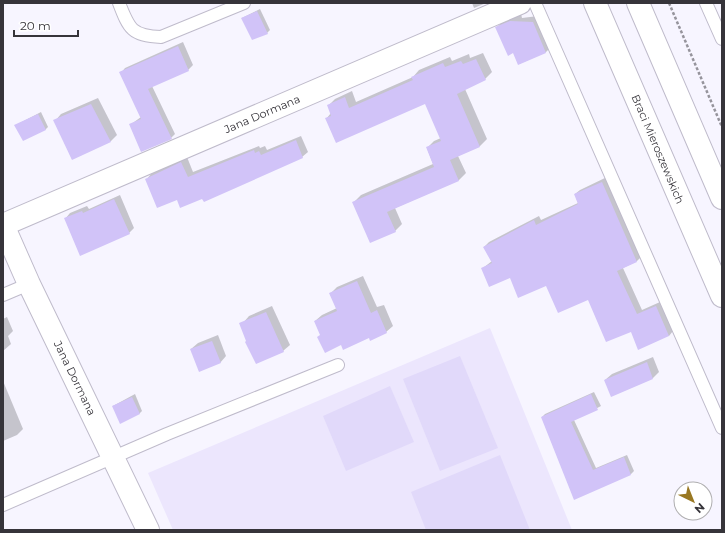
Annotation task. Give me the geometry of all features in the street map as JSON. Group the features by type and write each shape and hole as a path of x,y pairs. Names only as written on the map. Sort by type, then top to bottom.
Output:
{"street":[{"name":"Jana Dormana","path":"148,530 29,284 3,225 520,3"},
{"name":"Braci Mieroszewskich","path":"595,3 722,296"},
{"path":"638,3 722,198"}],"lane":[{"path":"119,3 128,25 136,33 147,36 161,37 244,3"},
{"path":"535,3 722,428"},
{"path":"706,3 722,39"},
{"path":"3,295 29,284"},
{"path":"3,505 338,365"}],"path":[{"path":"669,3 722,127"}],"shaded area":[{"path":"490,328 572,530 173,530 148,473"},
{"path":"460,356 498,448 440,471 403,379"},
{"path":"390,386 414,442 346,471 323,416"},
{"path":"500,455 530,530 426,530 411,492"}],"building":[{"path":"257,11 268,34 252,40 241,18"},
{"path":"510,21 533,22 546,53 518,65 513,53 508,56 495,27"},
{"path":"178,46 189,71 148,89 172,139 141,152 129,124 141,119 119,72"},
{"path":"476,59 486,80 457,94 480,147 450,160 459,181 387,212 396,232 370,243 352,202 434,167 426,147 441,141 425,104 336,143 325,118 331,116 327,105 345,97 349,108 413,80 411,77 443,63 445,67 461,61 463,64"},
{"path":"91,104 111,142 72,160 53,120"},
{"path":"38,114 46,130 23,141 14,125"},
{"path":"296,140 303,158 204,202 202,199 180,208 177,200 157,208 145,179 181,162 188,177 254,150 255,153 259,151 261,155"},
{"path":"602,182 637,262 617,271 637,314 656,306 669,336 638,350 631,332 606,342 588,300 558,313 546,286 518,298 510,278 489,287 481,268 492,263 483,247 534,220 536,225 578,204 574,194"},
{"path":"114,199 130,234 80,256 64,218 82,211 83,213"},
{"path":"357,281 371,313 377,310 387,333 370,341 369,338 343,350 341,345 325,353 317,337 320,335 314,321 337,311 329,293"},
{"path":"266,312 284,352 256,364 245,342 246,341 239,323"},
{"path":"212,341 221,363 199,372 190,349"},
{"path":"647,362 653,379 611,397 604,380"},
{"path":"591,394 598,410 571,422 593,470 624,457 631,475 574,500 541,417"},
{"path":"132,397 140,414 120,424 112,406"}]}
